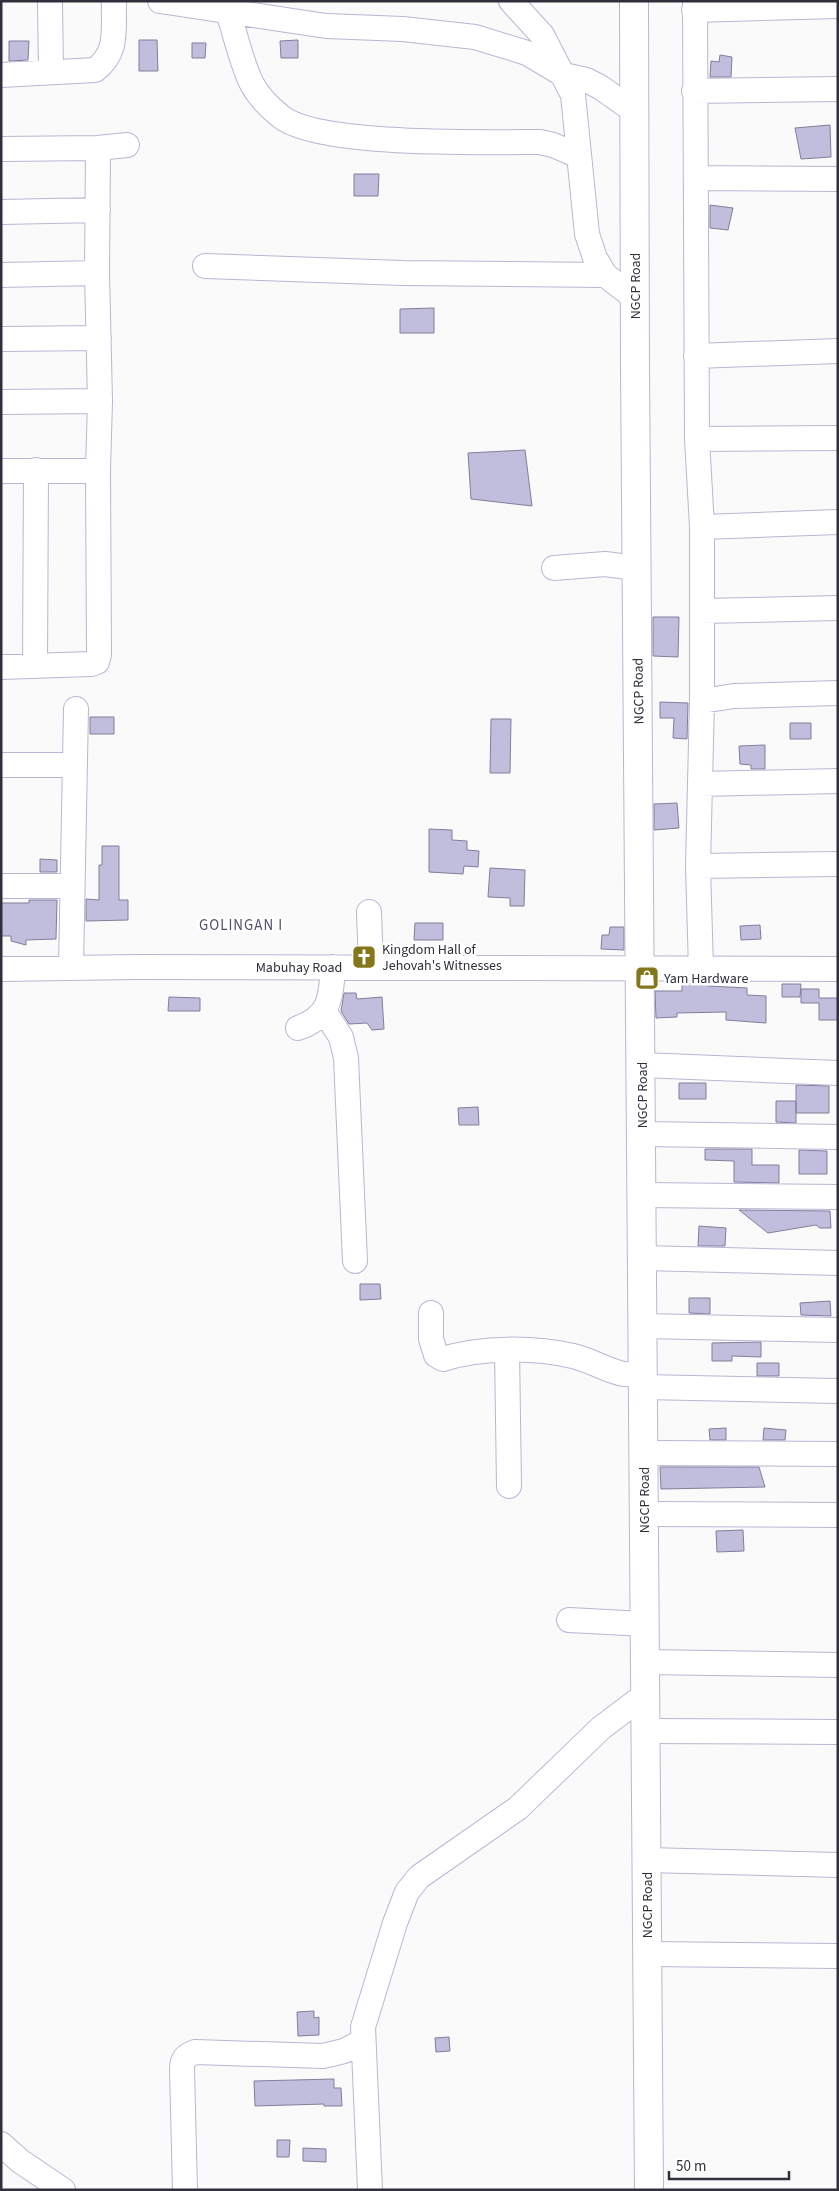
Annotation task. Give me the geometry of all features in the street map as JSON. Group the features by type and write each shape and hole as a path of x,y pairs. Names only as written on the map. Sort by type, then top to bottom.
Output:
{"main road":[{"name":"NGCP Road","path":"634,1 636,568 642,1065 649,2190"}],"street":[{"path":"50,1 51,72"},
{"path":"1,75 95,70 106,61 113,46 114,1"},
{"path":"160,1 326,26 403,29 475,37 527,52 564,75 586,80 600,87 634,110"},
{"path":"511,1 542,35 573,95 588,234 595,258 605,275 635,298"},
{"path":"701,969 698,866 702,701 702,526 697,439 694,256 696,178 694,6 838,6"},
{"path":"228,12 252,84 280,117 298,127 326,133 373,138 540,142 553,145 579,156"},
{"path":"694,91 838,89"},
{"path":"1,150 98,148 127,145"},
{"path":"1,667 92,664 98,659 100,401 97,273 98,148"},
{"path":"696,178 838,179"},
{"path":"1,212 98,210"},
{"path":"205,266 403,273 605,275"},
{"path":"1,274 97,273"},
{"path":"1,339 99,338"},
{"path":"696,356 838,352"},
{"path":"1,402 100,401"},
{"path":"697,439 838,438"},
{"path":"35,666 36,470"},
{"path":"1,471 98,471"},
{"path":"702,526 838,522"},
{"path":"554,568 605,564 636,568"},
{"path":"702,611 838,608"},
{"path":"702,701 734,696 838,693"},
{"path":"71,968 76,709"},
{"path":"1,765 75,765"},
{"path":"700,784 838,781"},
{"path":"698,866 838,864"},
{"path":"1,886 72,886"},
{"path":"369,912 371,967"},
{"path":"298,1028 313,1023 324,1011 332,991 333,967"},
{"name":"Mabuhay Road","path":"1,969 371,967 838,969"},
{"path":"324,1011 341,1037 346,1058 355,1261"},
{"path":"642,1065 838,1073"},
{"path":"642,1134 838,1137"},
{"path":"642,1195 838,1197"},
{"path":"643,1258 838,1263"},
{"path":"431,1313 430,1338 436,1355 443,1359 507,1350 541,1350 575,1356 644,1380 838,1391"},
{"path":"643,1326 838,1330"},
{"path":"507,1350 509,1486"},
{"path":"644,1453 838,1454"},
{"path":"644,1514 838,1516"},
{"path":"569,1620 645,1624"},
{"path":"645,1662 838,1665"},
{"path":"370,2190 363,2027 395,1923 407,1892 419,1877 518,1808 601,1728 646,1694"},
{"path":"646,1731 838,1732"},
{"path":"647,1860 838,1865"},
{"path":"647,1954 838,1956"},
{"path":"185,2190 182,2061 186,2055 195,2052 323,2056 344,2051 363,2041"},
{"path":"1,2144 20,2162 63,2190"}],"building":[{"path":"139,40 157,40 158,71 139,71"},
{"path":"298,40 298,58 281,58 280,41"},
{"path":"9,41 29,41 28,60 9,61"},
{"path":"192,43 206,43 205,58 192,58"},
{"path":"720,55 732,57 731,77 710,77 711,61 719,62"},
{"path":"830,125 831,157 801,159 795,128"},
{"path":"354,174 379,174 378,196 354,196"},
{"path":"710,205 733,208 728,230 710,228"},
{"path":"434,308 434,333 400,333 400,309"},
{"path":"525,450 532,506 471,499 468,453"},
{"path":"653,617 679,617 678,657 653,656"},
{"path":"660,702 688,703 687,739 673,738 674,718 660,718"},
{"path":"90,717 114,717 114,734 90,734"},
{"path":"491,719 511,719 510,773 490,773"},
{"path":"790,723 811,723 811,739 790,739"},
{"path":"765,745 765,769 751,769 751,765 740,764 739,746"},
{"path":"677,803 679,828 654,830 654,804"},
{"path":"429,829 452,830 452,840 467,841 467,850 479,851 478,867 464,866 463,874 429,872"},
{"path":"102,846 119,846 119,900 128,900 128,920 86,921 86,899 99,900 99,865 102,865"},
{"path":"40,859 57,860 57,872 40,872"},
{"path":"490,868 525,870 524,906 510,906 510,898 488,897"},
{"path":"29,900 57,900 56,939 26,940 26,945 11,941 11,936 1,936 1,903 29,903"},
{"path":"415,923 443,923 443,940 414,940"},
{"path":"760,925 761,939 741,940 740,926"},
{"path":"610,927 624,927 624,950 601,949 602,935 609,935"},
{"path":"708,983 708,986 747,988 747,995 766,996 766,1023 726,1020 726,1012 677,1013 677,1017 656,1018 655,991 682,991 682,984"},
{"path":"782,984 801,984 800,997 782,997"},
{"path":"801,989 819,989 819,998 838,998 838,1020 819,1020 819,1003 801,1003"},
{"path":"344,993 356,993 357,999 382,997 384,1029 372,1030 367,1023 349,1024 341,1011"},
{"path":"169,997 200,998 200,1011 168,1011"},
{"path":"679,1083 706,1083 706,1099 679,1099"},
{"path":"796,1085 829,1086 829,1113 796,1113"},
{"path":"776,1101 796,1101 796,1123 776,1122"},
{"path":"478,1107 479,1125 459,1125 458,1108"},
{"path":"705,1149 752,1149 752,1165 779,1165 779,1183 734,1182 734,1161 705,1160"},
{"path":"799,1150 827,1151 827,1174 799,1174"},
{"path":"739,1210 830,1211 831,1228 820,1228 816,1225 768,1233"},
{"path":"699,1226 726,1228 725,1246 698,1246"},
{"path":"360,1284 380,1284 381,1299 360,1300"},
{"path":"689,1298 710,1298 710,1314 689,1313"},
{"path":"830,1301 831,1316 801,1315 800,1303"},
{"path":"761,1342 761,1357 732,1356 732,1361 712,1361 712,1343"},
{"path":"757,1363 779,1363 779,1376 757,1376"},
{"path":"726,1428 726,1440 710,1440 709,1429"},
{"path":"764,1428 786,1430 785,1440 763,1440"},
{"path":"660,1467 759,1467 765,1487 661,1489"},
{"path":"743,1530 744,1551 717,1552 716,1531"},
{"path":"314,2011 314,2018 319,2017 319,2035 298,2036 297,2012"},
{"path":"449,2037 450,2051 436,2052 435,2038"},
{"path":"334,2079 334,2088 341,2088 342,2106 324,2106 324,2104 255,2106 254,2081"},
{"path":"277,2140 290,2140 289,2157 277,2157"},
{"path":"303,2148 326,2149 326,2162 303,2161"}],"place":[{"name":"Kingdom Hall of Jehovah's Witnesses","path":"364,957"},
{"name":"Yam Hardware","path":"647,978"}],"district":[{"name":"GOLINGAN I","path":"241,925"}]}
